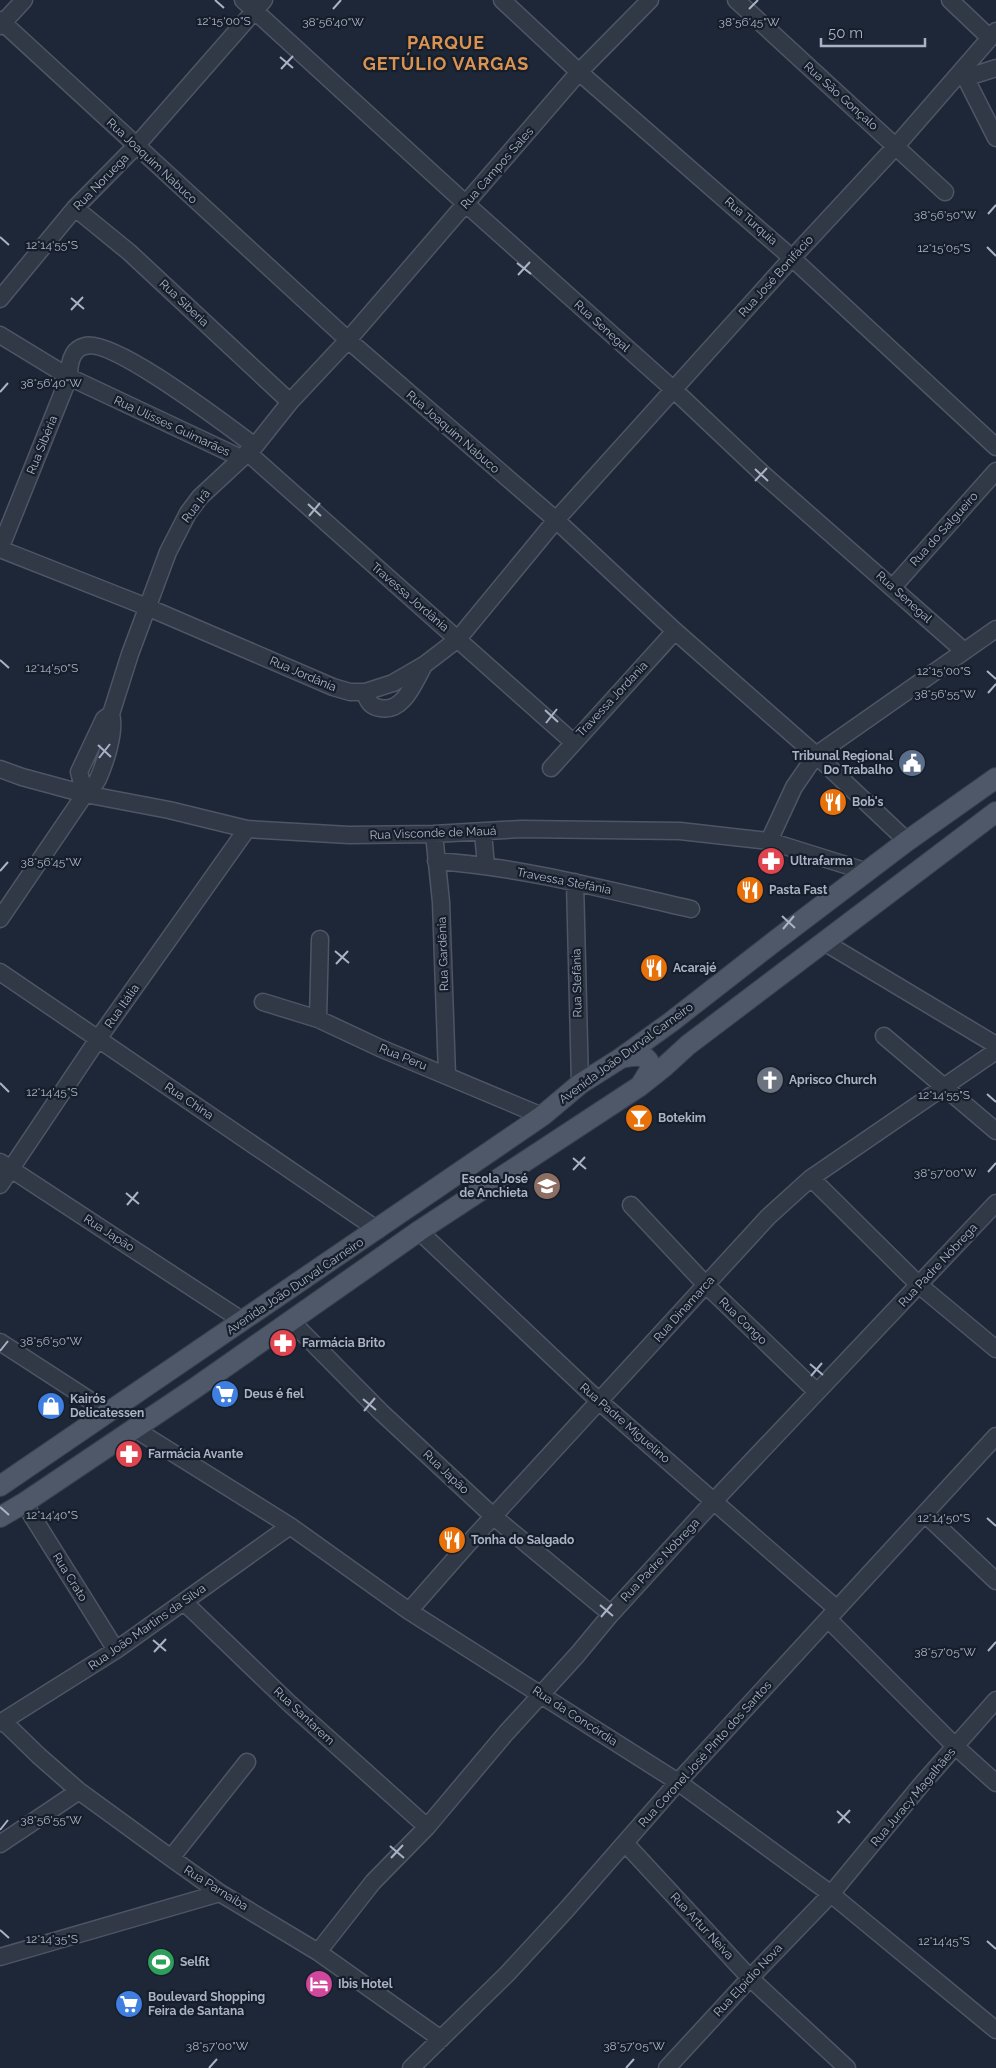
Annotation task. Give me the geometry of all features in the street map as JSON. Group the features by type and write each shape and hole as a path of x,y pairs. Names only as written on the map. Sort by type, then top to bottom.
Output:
{"main road":[{"name":"Avenida João Durval Carneiro","path":"0,1486 378,1230 542,1116 580,1084 621,1058 671,1022 907,841 996,778"},
{"name":"Avenida João Durval Carneiro","path":"0,1517 24,1503 237,1359 419,1230 640,1086 688,1045 824,942 992,819"},
{"path":"671,1022 670,1032 672,1036 679,1043 688,1045"},
{"path":"621,1058 636,1055 648,1061 650,1070 640,1086"}],"street":[{"path":"1,23 24,0"},
{"name":"Rua Turquia","path":"502,0 580,72 792,258 996,448"},
{"name":"Rua Campos Sales","path":"348,340 580,72 650,0"},
{"name":"Rua São Gonçalo","path":"736,0 946,192"},
{"path":"950,0 993,35"},
{"name":"Rua Noruega","path":"0,299 75,208 136,146 253,3"},
{"name":"Rua Senegal","path":"253,3 466,204 674,390 764,475 964,650"},
{"name":"Rua Joaquim Nabuco","path":"1,23 348,340 556,520 675,631 816,755 907,841"},
{"name":"Rua José Bonifácio","path":"556,520 792,258 964,74 993,35"},
{"path":"996,68 964,74 996,138"},
{"name":"Rua Siberia","path":"75,208 129,252 290,402"},
{"name":"Rua Ulisses Guimarães","path":"0,335 68,377 248,452"},
{"name":"Rua Irã","path":"0,919 85,794 98,780 112,734 113,721 111,714 147,607 168,552 188,513 200,497 248,452 290,402 348,340"},
{"name":"Rua Sibéria","path":"0,549 68,377 71,358 75,352 86,345 97,346 108,351 174,387 248,452"},
{"name":"Travessa Jordânia","path":"248,452 573,742"},
{"name":"Rua do Salgueiro","path":"893,587 996,471"},
{"name":"Rua Jordânia","path":"0,549 147,607 333,687 350,692 365,692 392,683 424,665 458,638 556,520"},
{"path":"768,841 794,787 816,755 996,629"},
{"name":"Travessa Jordania","path":"551,768 675,631"},
{"path":"365,692 367,700 373,706 387,709 393,708 406,696 424,665"},
{"name":"Rua Visconde de Mauá","path":"0,769 85,794 169,810 247,829 349,835 434,834 522,829 680,831 768,841 868,872"},
{"name":"Rua Itália","path":"0,1185 5,1166 247,829"},
{"path":"483,832 486,866"},
{"name":"Rua Gardênia","path":"434,834 441,902 447,1075"},
{"name":"Travessa Stefânia","path":"436,861 486,866 574,882 691,909"},
{"name":"Rua Stefânia","path":"574,882 580,1084"},
{"path":"318,1019 320,939"},
{"path":"824,942 996,1045"},
{"name":"Rua China","path":"0,972 378,1230"},
{"name":"Rua Peru","path":"264,1002 318,1019 380,1048 542,1116"},
{"path":"884,1036 996,1132"},
{"name":"Rua Dinamarca","path":"409,1611 768,1217 811,1178 996,1051"},
{"name":"Rua Japão","path":"5,1166 243,1320"},
{"path":"811,1178 920,1285 996,1349"},
{"name":"Rua Padre Nóbrega","path":"318,1952 373,1882 427,1827 577,1655 610,1614 714,1501 996,1203"},
{"name":"Rua Congo","path":"631,1205 706,1285 817,1392"},
{"name":"Rua Padre Miguelino","path":"419,1230 600,1402 714,1501 832,1614 955,1746 996,1783"},
{"name":"Rua Japão","path":"290,1320 381,1412 494,1517 610,1614"},
{"path":"0,1342 108,1412"},
{"name":"Rua da Concórdia","path":"134,1428 290,1526 409,1611 678,1782 831,1894 996,2030"},
{"name":"Rua Coronel José Pinto dos Santos","path":"412,2068 507,1974 568,1909 678,1782 996,1436"},
{"name":"Rua Crato","path":"24,1503 116,1650"},
{"path":"925,1514 996,1581"},
{"name":"Rua João Martins da Silva","path":"2,1722 116,1650 290,1526"},
{"name":"Rua Santarem","path":"184,1602 289,1703 427,1827"},
{"name":"Rua Juracy Magalhães","path":"831,1894 996,1700"},
{"name":"Rua Parnaiba","path":"2,1722 79,1791 171,1858 220,1893 318,1952 441,2039"},
{"path":"171,1858 247,1762"},
{"path":"0,1844 79,1791"},
{"name":"Rua Artur Neiva","path":"625,1844 750,1978 847,2068"},
{"path":"0,1957 220,1893"},
{"name":"Rua Elpídio Nova","path":"667,2068 831,1894"}],"place":[{"name":"Tribunal Regional Do Trabalho","path":"912,763"},
{"name":"Bob's","path":"833,802"},
{"name":"Ultrafarma","path":"771,861"},
{"name":"Pasta Fast","path":"750,890"},
{"name":"Acarajé","path":"654,968"},
{"name":"Aprisco Church","path":"770,1080"},
{"name":"Botekim","path":"639,1118"},
{"name":"Escola José de Anchieta","path":"547,1186"},
{"name":"Farmácia Brito","path":"283,1343"},
{"name":"Deus é fiel","path":"225,1394"},
{"name":"Kairós Delicatessen","path":"51,1406"},
{"name":"Farmácia Avante","path":"129,1454"},
{"name":"Tonha do Salgado","path":"452,1540"},
{"name":"Selfit","path":"161,1962"},
{"name":"Ibis Hotel","path":"319,1984"},
{"name":"Boulevard Shopping Feira de Santana","path":"129,2004"}],"district":[{"name":"PARQUE GETÚLIO VARGAS","path":"446,53"}]}
